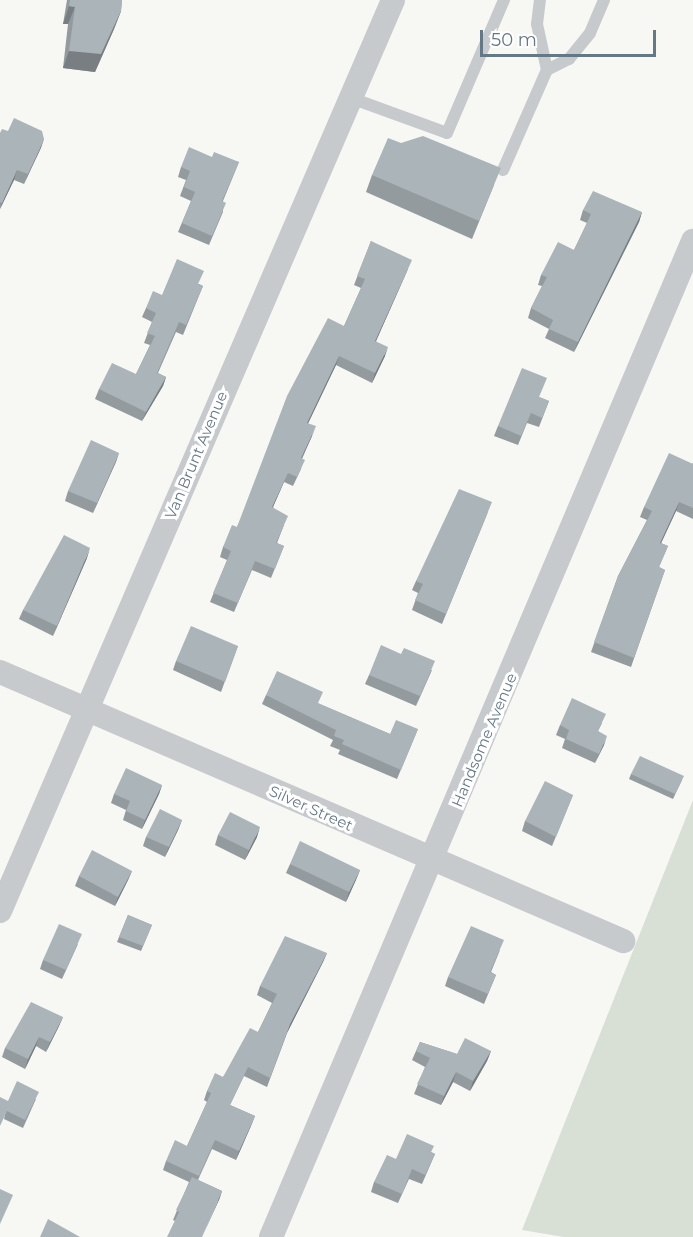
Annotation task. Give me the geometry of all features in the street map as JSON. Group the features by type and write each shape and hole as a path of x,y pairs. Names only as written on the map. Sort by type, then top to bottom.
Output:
{"street":[{"name":"Van Brunt Avenue","path":"0,911 393,0"},
{"name":"Handsome Avenue","path":"271,1237 433,861 693,241"},
{"name":"Silver Street","path":"0,672 433,861 623,941"}],"lane":[{"path":"351,98 447,133 504,0"},
{"path":"503,170 547,70 537,24 540,0"},
{"path":"547,70 569,59 590,33 604,0"}],"shaded area":[{"path":"693,800 693,1237 564,1237 522,1230"}],"building":[{"path":"70,0 122,0 121,11 101,54 69,51 75,7 69,6"},
{"path":"14,118 42,131 44,139 28,174 17,170 2,203 0,202 0,133 2,129 8,131"},
{"path":"423,136 501,168 479,221 372,175 388,138 401,143"},
{"path":"189,147 212,157 214,152 239,162 222,201 226,203 212,236 182,223 195,192 184,187 190,171 181,167"},
{"path":"593,191 642,212 578,342 549,329 553,320 531,308 547,277 541,275 558,242 574,250 591,214 583,210"},
{"path":"371,241 412,260 375,341 388,347 375,373 339,356 307,423 316,426 301,458 305,460 297,477 288,473 272,507 288,516 276,543 284,546 275,569 255,561 238,603 213,593 231,551 223,547 232,525 237,527 287,396 328,318 344,326 365,279 357,276"},
{"path":"177,259 204,271 198,284 203,286 186,325 179,322 157,373 166,377 146,412 99,389 112,363 136,374 155,336 147,333 156,313 146,308 153,291 162,295"},
{"path":"522,368 547,378 539,397 549,401 542,418 531,413 521,436 498,426"},
{"path":"91,440 119,453 97,503 68,491"},
{"path":"669,453 693,464 693,508 679,502 660,543 668,546 659,567 665,570 634,658 594,642 618,576 652,511 644,507"},
{"path":"459,489 492,502 446,614 415,600 423,584 416,581"},
{"path":"64,535 90,548 57,626 23,610"},
{"path":"191,626 238,646 225,682 176,661"},
{"path":"381,645 401,654 404,648 435,661 420,696 369,675"},
{"path":"277,671 323,692 318,703 390,734 396,720 418,729 401,770 342,744 344,740 334,736 336,730 266,695"},
{"path":"572,698 606,714 598,731 607,736 599,754 566,739 569,730 560,725"},
{"path":"640,756 684,776 675,794 631,774"},
{"path":"126,768 162,785 145,820 126,811 130,801 114,794"},
{"path":"545,781 573,795 556,837 525,821"},
{"path":"160,809 182,820 169,847 146,837"},
{"path":"230,812 260,827 249,850 218,835"},
{"path":"300,841 360,870 349,892 290,864"},
{"path":"92,850 132,871 118,897 79,876"},
{"path":"128,915 152,925 143,946 119,937"},
{"path":"59,924 82,934 66,970 43,960"},
{"path":"471,926 504,940 490,972 496,975 488,994 448,977"},
{"path":"285,936 327,953 290,1024 270,1078 248,1067 230,1105 255,1116 239,1151 215,1140 199,1176 166,1161 175,1140 187,1146 211,1093 207,1091 215,1073 223,1077 250,1028 258,1032 277,994 260,986"},
{"path":"31,1002 63,1017 50,1042 39,1037 28,1059 5,1048"},
{"path":"465,1038 491,1051 473,1081 456,1072 444,1096 417,1084 430,1058 416,1051 420,1042 457,1054"},
{"path":"17,1081 39,1092 25,1120 7,1111 0,1126 0,1097 8,1101"},
{"path":"407,1134 434,1146 431,1152 435,1154 425,1175 412,1169 402,1194 374,1182 387,1155 396,1159"},
{"path":"192,1177 222,1191 202,1237 167,1237 179,1212 176,1210"},
{"path":"0,1189 13,1195 0,1224"},
{"path":"48,1219 80,1237 40,1237"}]}
